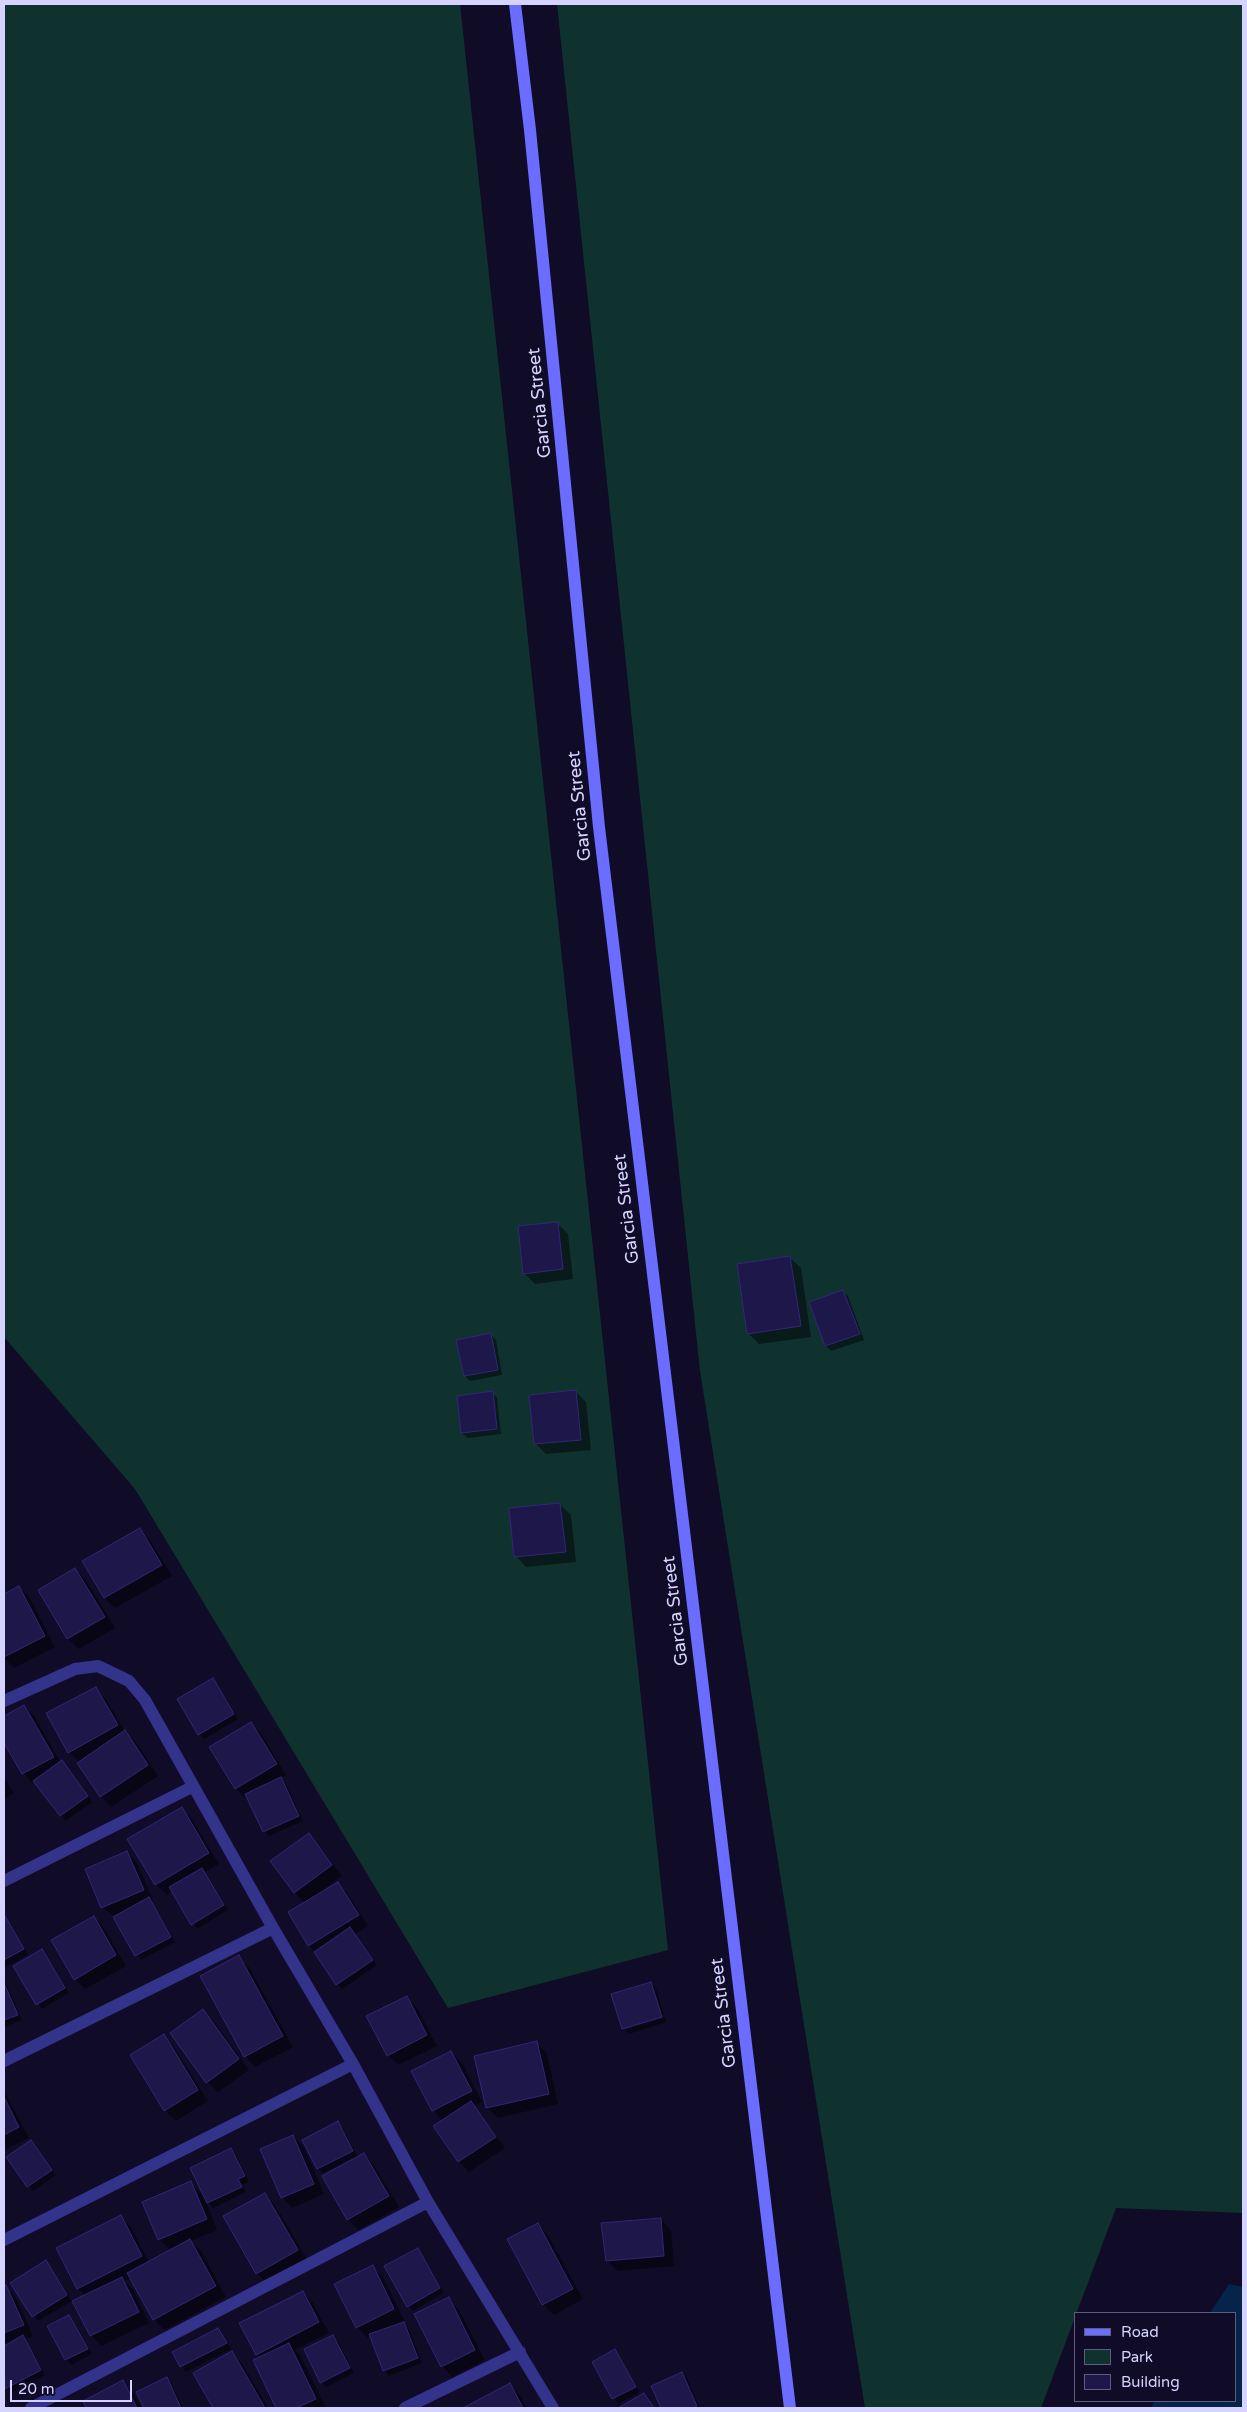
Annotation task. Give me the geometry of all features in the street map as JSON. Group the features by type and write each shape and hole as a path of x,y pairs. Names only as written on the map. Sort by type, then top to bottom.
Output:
{"street":[{"name":"Garcia Street","path":"515,4 530,130 600,837 790,2408"},
{"path":"4,1701 75,1668 98,1666 129,1681 145,1700 273,1928 353,2064 428,2202 553,2408"},
{"path":"4,1881 192,1786"},
{"path":"4,2061 273,1928"},
{"path":"4,2240 353,2064"},
{"path":"31,2408 428,2202"},
{"path":"405,2408 520,2352"}],"green space":[{"path":"4,4 460,4 668,1950 448,2008 135,1489 4,1337"},
{"path":"557,4 1243,4 1243,2213 1116,2208 1077,2312 1074,2312 1074,2320 1041,2408 865,2408 700,1371"}],"water":[{"path":"1229,2284 1243,2287 1243,2408 1151,2408 1154,2402 1237,2402 1237,2312 1211,2312"}],"building":[{"path":"558,1222 563,1269 523,1274 518,1226"},
{"path":"790,1256 801,1326 747,1334 737,1264"},
{"path":"843,1290 860,1334 825,1346 809,1302"},
{"path":"491,1333 498,1370 464,1376 456,1340"},
{"path":"576,1390 581,1440 534,1444 529,1395"},
{"path":"493,1391 497,1429 461,1433 457,1396"},
{"path":"560,1503 566,1552 514,1557 509,1508"},
{"path":"140,1528 162,1565 104,1598 82,1561"},
{"path":"75,1568 105,1617 67,1639 38,1590"},
{"path":"19,1586 45,1636 4,1657 4,1594"},
{"path":"213,1678 234,1714 198,1735 177,1699"},
{"path":"96,1687 118,1725 68,1753 46,1713"},
{"path":"24,1705 54,1757 22,1774 4,1743 4,1716"},
{"path":"251,1722 277,1764 235,1789 209,1747"},
{"path":"125,1730 148,1765 100,1797 77,1763"},
{"path":"62,1760 88,1796 60,1816 33,1781"},
{"path":"281,1777 299,1816 263,1832 245,1794"},
{"path":"182,1807 209,1853 155,1885 127,1839"},
{"path":"309,1833 332,1865 294,1893 270,1861"},
{"path":"127,1851 144,1890 101,1908 85,1869"},
{"path":"202,1868 224,1905 191,1925 169,1887"},
{"path":"338,1882 359,1915 308,1946 288,1912"},
{"path":"149,1897 171,1937 135,1956 113,1917"},
{"path":"4,1914 24,1949 4,1960"},
{"path":"94,1916 116,1955 74,1980 51,1940"},
{"path":"350,1927 373,1960 336,1985 314,1952"},
{"path":"42,1949 65,1988 36,2005 13,1966"},
{"path":"239,1955 283,2036 244,2057 200,1976"},
{"path":"651,1982 662,2017 622,2029 611,1994"},
{"path":"4,1983 18,2015 4,2020"},
{"path":"407,1996 427,2035 387,2056 366,2016"},
{"path":"203,2009 239,2059 206,2083 170,2033"},
{"path":"164,2034 198,2090 164,2111 130,2055"},
{"path":"537,2041 549,2094 486,2108 474,2056"},
{"path":"451,2051 472,2091 432,2111 411,2071"},
{"path":"4,2097 19,2127 4,2135"},
{"path":"471,2101 496,2137 458,2162 433,2126"},
{"path":"338,2121 353,2151 317,2169 302,2140"},
{"path":"293,2135 314,2184 281,2198 260,2149"},
{"path":"31,2140 52,2170 27,2187 6,2157"},
{"path":"231,2148 245,2176 238,2179 242,2187 207,2203 190,2168"},
{"path":"364,2153 389,2196 347,2220 322,2176"},
{"path":"191,2181 207,2219 158,2240 142,2202"},
{"path":"265,2193 298,2250 256,2274 223,2216"},
{"path":"121,2215 142,2256 77,2289 56,2248"},
{"path":"661,2218 664,2256 606,2261 601,2223"},
{"path":"538,2223 573,2289 542,2305 507,2239"},
{"path":"190,2239 216,2286 153,2320 127,2273"},
{"path":"418,2248 440,2288 407,2307 384,2266"},
{"path":"46,2260 67,2295 32,2317 10,2283"},
{"path":"373,2265 394,2309 356,2328 334,2284"},
{"path":"122,2277 139,2312 90,2336 72,2301"},
{"path":"6,2285 24,2325 4,2333 4,2287"},
{"path":"303,2291 319,2322 256,2355 239,2323"},
{"path":"449,2297 475,2350 441,2367 414,2314"},
{"path":"69,2315 88,2349 65,2360 47,2326"},
{"path":"404,2322 418,2358 383,2371 369,2334"},
{"path":"218,2328 227,2343 180,2367 172,2352"},
{"path":"23,2335 41,2370 5,2389 4,2346"},
{"path":"333,2335 350,2368 320,2383 304,2349"},
{"path":"289,2343 316,2399 296,2408 276,2408 253,2360"},
{"path":"615,2349 636,2387 612,2399 592,2362"},
{"path":"232,2351 265,2408 213,2408 193,2373"},
{"path":"682,2372 697,2406 692,2408 661,2408 651,2386"},
{"path":"167,2377 181,2408 144,2408 136,2392"},
{"path":"123,2380 137,2408 86,2408 83,2401"},
{"path":"510,2383 523,2408 463,2408"},
{"path":"644,2393 654,2408 618,2408"}]}
